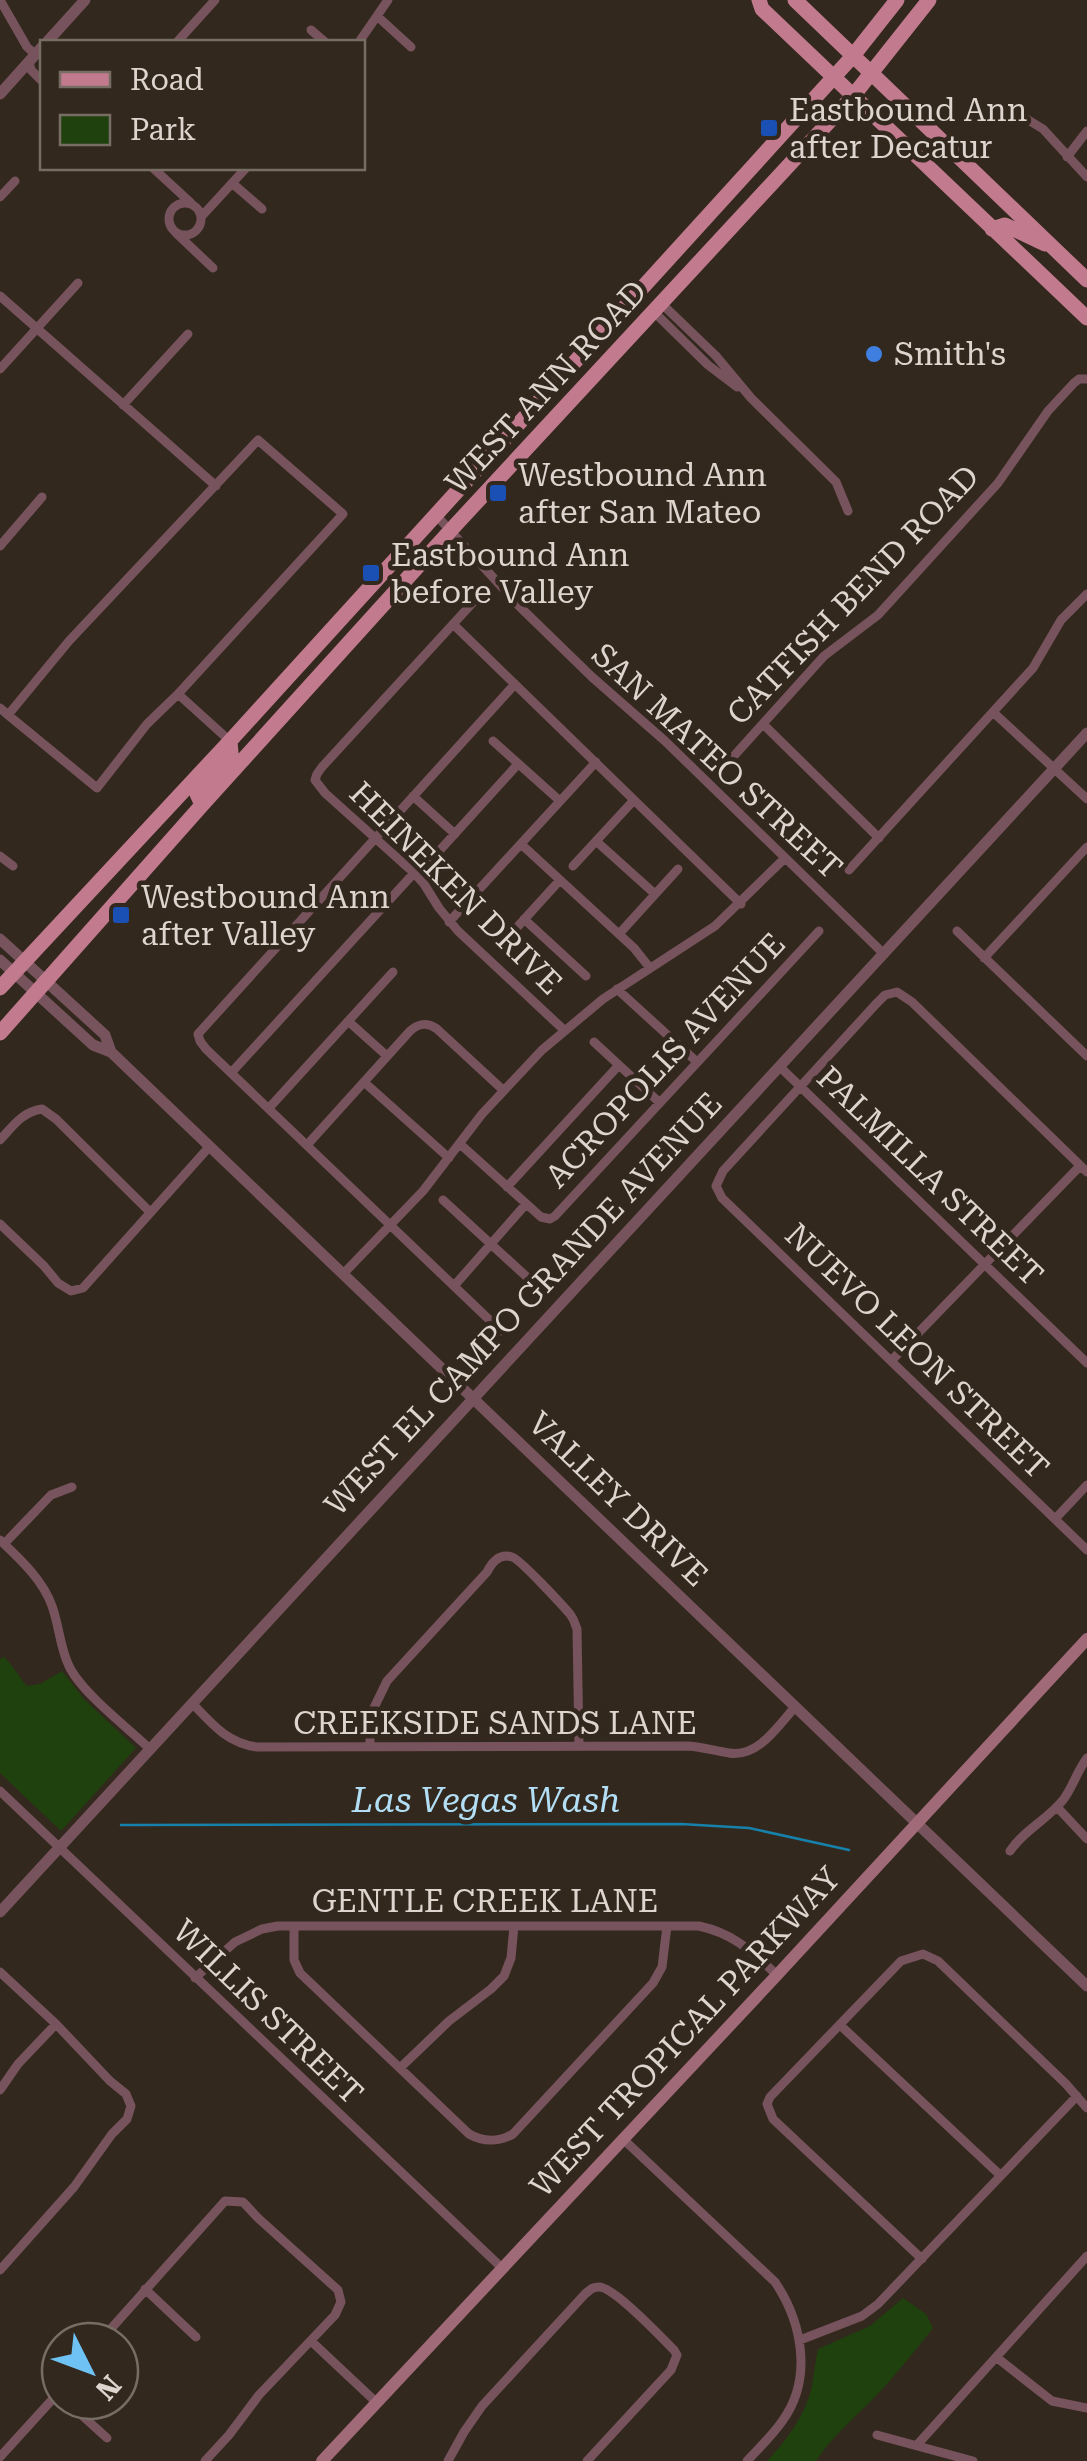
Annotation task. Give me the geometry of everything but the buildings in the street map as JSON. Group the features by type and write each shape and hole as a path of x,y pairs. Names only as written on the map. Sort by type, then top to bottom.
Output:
{"main road":[{"path":"760,0 762,9 1087,318"},
{"path":"794,0 1085,278 1064,296"},
{"name":"WEST ANN ROAD","path":"0,988 834,77 897,0"},
{"name":"WEST ANN ROAD","path":"0,1033 450,531 853,96 930,0"},
{"path":"992,229 1005,225 1053,247"},
{"path":"657,306 662,280 691,234"},
{"path":"610,356 638,312 638,292"},
{"path":"202,805 197,794 232,753 230,741 282,718"},
{"name":"WEST TROPICAL PARKWAY","path":"322,2461 1087,1638"}],"street":[{"path":"51,40 85,0"},
{"path":"179,40 215,0"},
{"path":"360,40 387,0"},
{"path":"1,2 27,47 39,54"},
{"path":"377,16 412,47"},
{"path":"310,30 322,40"},
{"path":"39,54 34,73 40,79"},
{"path":"0,94 39,54"},
{"path":"1025,118 1043,129 1087,177"},
{"path":"1068,157 1087,131"},
{"path":"155,170 201,217"},
{"path":"174,231 184,235 195,232 201,217 242,170"},
{"path":"0,197 15,181"},
{"path":"232,182 262,209"},
{"path":"195,207 185,203 175,207 169,222 213,268"},
{"path":"0,369 78,283"},
{"path":"0,296 216,486"},
{"path":"657,306 708,364 751,398 836,482 848,511"},
{"path":"123,405 188,334"},
{"name":"CATFISH BEND ROAD","path":"733,757 824,656 878,614 998,483 1048,410 1074,383 1086,379"},
{"path":"258,440 343,514 147,724 97,788 4,711 216,486 258,440"},
{"path":"0,546 42,498"},
{"name":"SAN MATEO STREET","path":"436,514 534,621 665,740 884,954"},
{"path":"850,870 1034,668 1062,620 1087,594"},
{"path":"477,598 453,624 740,904"},
{"name":"HEINEKEN DRIVE","path":"453,624 322,767 316,780 325,793 414,873 449,922 564,1030"},
{"path":"501,1331 231,1073 198,1034 515,684"},
{"path":"178,694 230,741"},
{"path":"994,713 1087,799"},
{"path":"763,724 879,838"},
{"name":"WEST EL CAMPO GRANDE AVENUE","path":"0,1912 1087,733"},
{"path":"493,740 560,801"},
{"path":"449,922 596,762"},
{"path":"431,860 518,764"},
{"path":"413,796 455,834"},
{"path":"573,866 634,800"},
{"path":"596,841 654,894"},
{"path":"520,844 619,934 650,968"},
{"path":"984,958 1087,847"},
{"path":"0,856 12,866"},
{"path":"343,1274 424,1191 502,1090 564,1030 617,988 699,938 740,904 785,858"},
{"path":"619,934 678,869"},
{"path":"231,1073 414,873"},
{"path":"500,946 560,880"},
{"path":"524,919 586,976"},
{"name":"ACROPOLIS AVENUE","path":"526,1204 546,1218 562,1209 819,930"},
{"path":"957,931 1087,1056"},
{"name":"VALLEY DRIVE","path":"0,938 20,966 93,1045 111,1052 1087,1986"},
{"name":"VALLEY DRIVE","path":"0,960 20,966"},
{"path":"269,1108 393,972"},
{"path":"617,988 697,1062"},
{"path":"801,1086 876,1004 890,993 904,994 1084,1169 891,1361"},
{"path":"348,1021 387,1056"},
{"path":"307,1145 420,1024 437,1029 502,1090"},
{"path":"594,1042 660,1103"},
{"path":"508,1187 619,1065"},
{"name":"PALMILLA STREET","path":"780,1067 1087,1363"},
{"path":"364,1082 449,1158"},
{"name":"NUEVO LEON STREET","path":"801,1086 723,1171 716,1186 722,1198 1087,1550"},
{"path":"0,1140 20,1117 42,1109 150,1212"},
{"path":"454,1286 526,1204 460,1144"},
{"path":"0,1224 58,1283 71,1291 84,1288 210,1146"},
{"path":"443,1200 540,1290"},
{"path":"1055,1519 1087,1485"},
{"path":"72,1486 51,1495 2,1542 23,1562 48,1597 76,1677 150,1749"},
{"path":"370,1747 370,1716 387,1682 501,1556 520,1562 565,1608 578,1629 579,1746"},
{"name":"CREEKSIDE SANDS LANE","path":"192,1704 224,1736 246,1745 688,1746 736,1754 748,1752 762,1742 795,1707"},
{"path":"1010,1851 1018,1839 1064,1800 1087,1758"},
{"name":"WILLIS STREET","path":"0,1791 502,2268"},
{"path":"1056,1807 1087,1839"},
{"path":"294,1926 294,1960 300,1973 469,2134 482,2140 513,2134 653,1983 662,1967 667,1926"},
{"name":"GENTLE CREEK LANE","path":"195,1978 225,1949 247,1935 262,1929 294,1926 699,1926 727,1934 777,1975"},
{"path":"400,2068 504,1976 512,1958 514,1926"},
{"path":"922,2259 773,2119 767,2104 901,1961 916,1954 938,1961 1087,2108"},
{"path":"0,1972 126,2094 131,2106 127,2118 74,2187 0,2270"},
{"path":"0,2090 18,2064 56,2024"},
{"path":"840,2025 1000,2175"},
{"path":"800,2340 870,2311 1076,2096"},
{"path":"623,2139 775,2282 790,2309 800,2340 798,2390 790,2410 747,2461"},
{"path":"117,2321 219,2206 231,2200 250,2208 340,2296 335,2315 260,2395 206,2461"},
{"path":"917,2446 1087,2256"},
{"path":"448,2461 482,2406 585,2294 598,2287 614,2293 676,2354 671,2370 588,2461"},
{"path":"145,2289 196,2338"},
{"path":"311,2340 376,2402"},
{"path":"996,2357 1052,2401 1087,2408"},
{"path":"0,2457 40,2414"},
{"path":"88,2421 106,2438"},
{"path":"877,2436 973,2461"}],"green space":[{"path":"4,1657 27,1686 40,1684 62,1671 84,1699 136,1748 61,1831 0,1773 0,1659"},
{"path":"903,2298 926,2314 933,2328 903,2366 816,2461 767,2461 804,2410 818,2349 870,2326"}],"waterway":[{"name":"Las Vegas Wash","path":"121,1825 681,1824 749,1828 849,1850"}],"place":[{"name":"Eastbound Ann after Decatur","path":"769,128"},
{"name":"Smith's","path":"874,354"},
{"name":"Westbound Ann after San Mateo","path":"498,493"},
{"name":"Eastbound Ann before Valley","path":"371,573"},
{"name":"Westbound Ann after Valley","path":"121,915"}]}
